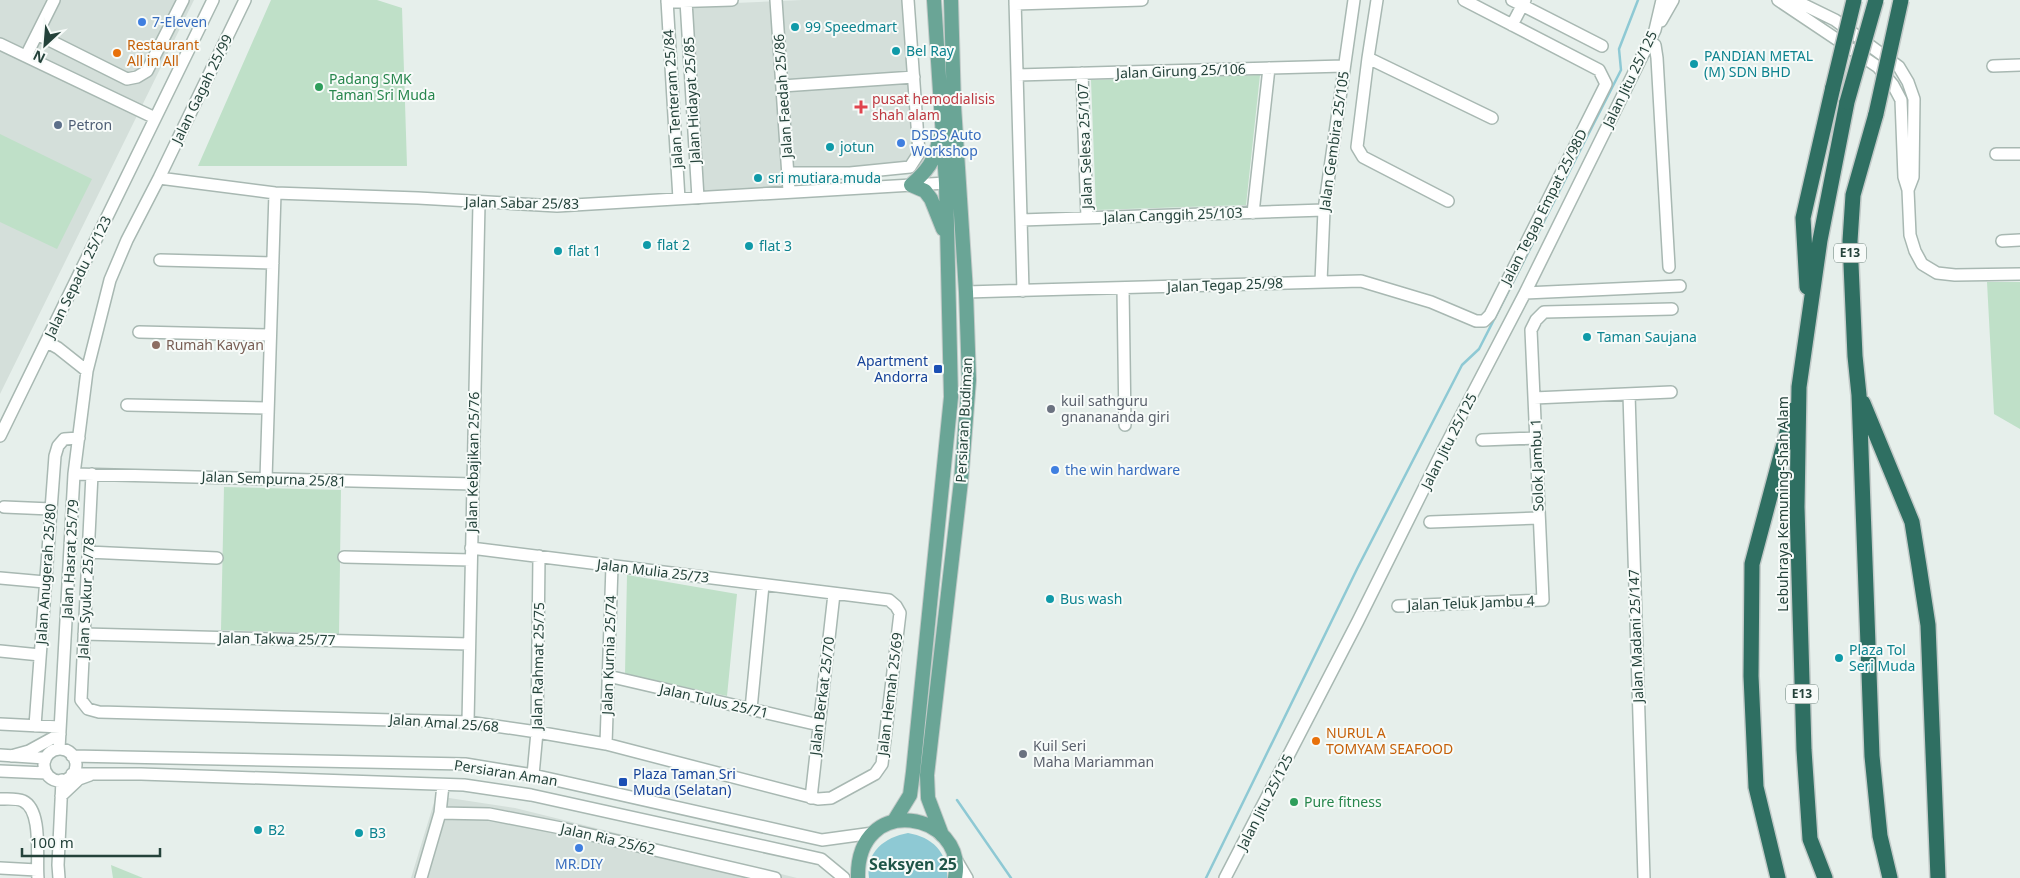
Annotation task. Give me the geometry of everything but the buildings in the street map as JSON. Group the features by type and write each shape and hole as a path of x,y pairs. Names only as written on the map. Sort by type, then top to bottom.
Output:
{"highway":[{"path":"1808,323 1804,218 1854,0"},
{"name":"Lebuhraya Kemuning-Shah Alam","path":"1825,878 1810,839 1804,750 1797,507 1799,387 1820,240 1847,102 1876,0"},
{"name":"E13","path":"1890,878 1880,836 1872,756 1859,395 1855,356 1850,241 1853,195 1876,114 1901,0"},
{"path":"1778,878 1756,787 1750,676 1752,564 1799,387"},
{"path":"1859,395 1914,530 1928,625 1938,878"}],"main road":[{"name":"Persiaran Budiman","path":"894,821 910,795 951,397 946,183 934,0"},
{"name":"Persiaran Budiman","path":"951,0 954,106 966,292 969,380 961,482 927,775 928,798 942,835 950,845 954,856"},
{"path":"946,183 952,176 954,106"},
{"path":"941,123 937,152 928,169 911,185 925,191 931,199 948,244"},
{"path":"951,397 957,306 966,292"},
{"path":"858,878 858,862 863,846 873,833 883,826 894,821 908,820 932,827 942,835"},
{"path":"954,856 955,878"}],"street":[{"path":"26,56 54,0"},
{"path":"37,34 128,80 138,77 147,71 183,0"},
{"name":"Jalan Sepadu 25/123","path":"0,436 213,0"},
{"name":"Jalan Gagah 25/99","path":"159,178 245,0"},
{"path":"667,1 732,0"},
{"name":"Jalan Faedah 25/86","path":"776,0 789,191"},
{"path":"788,172 850,173 910,167 919,154 908,0"},
{"path":"1023,291 1015,2 1142,0"},
{"name":"Jalan Gembira 25/105","path":"1321,282 1324,210 1354,0"},
{"path":"1377,0 1357,147 1363,157 1448,201"},
{"path":"1464,0 1512,25 1520,2 1602,46"},
{"name":"Jalan Jitu 25/125","path":"1225,878 1525,293 1670,0"},
{"path":"1778,0 1878,67 1893,85 1901,100 1904,176 1908,190 1910,235 1914,251 1922,264 1937,272 1955,275 2020,274"},
{"path":"1794,0 1835,20 1899,67 1908,82 1914,99 1913,177 1908,190"},
{"name":"Jalan Tenteram 25/84","path":"667,1 679,199"},
{"name":"Jalan Hidayat 25/85","path":"686,2 698,198"},
{"name":"Jalan Tegap Empat 25/98D","path":"1476,321 1484,321 1490,315 1606,84 1599,70 1512,25"},
{"path":"1652,36 1657,58 1669,267"},
{"path":"0,44 155,118"},
{"path":"1368,58 1492,118"},
{"path":"1993,66 2020,65"},
{"name":"Jalan Girung 25/106","path":"1017,76 1344,66"},
{"path":"1253,213 1269,68"},
{"name":"Jalan Selesa 25/107","path":"1082,74 1087,218"},
{"path":"782,86 914,77"},
{"path":"1996,154 2020,154"},
{"name":"Jalan Sabar 25/83","path":"159,178 275,193 418,198 557,206 946,183"},
{"name":"Jalan Hasrat 25/79","path":"59,749 74,474 87,370 110,280 127,240 159,178"},
{"path":"266,479 275,193"},
{"name":"Jalan Kebajikan 25/76","path":"468,722 479,202"},
{"name":"Jalan Canggih 25/103","path":"1021,220 1324,210"},
{"path":"2002,241 2020,240"},
{"path":"160,260 273,263"},
{"name":"Jalan Tegap 25/98","path":"966,292 1361,281 1431,302 1476,321"},
{"path":"1525,293 1680,286"},
{"path":"1123,288 1125,426"},
{"path":"1557,292 1559,312 1672,309"},
{"name":"Solok Jambu 1","path":"1543,600 1531,330 1536,320 1544,312 1559,312"},
{"path":"140,332 270,335"},
{"path":"47,342 87,370"},
{"path":"1534,398 1672,392"},
{"name":"Jalan Madani 25/147","path":"1629,394 1644,878"},
{"path":"127,405 268,408"},
{"path":"0,411 11,416"},
{"name":"Jalan Anugerah 25/80","path":"35,726 55,456 58,446 64,439 79,438"},
{"path":"1482,440 1536,438"},
{"name":"Jalan Sempurna 25/81","path":"74,474 473,484"},
{"name":"Jalan Syukur 25/78","path":"92,474 81,700 88,709 99,712"},
{"path":"4,507 51,510"},
{"path":"1430,522 1539,518"},
{"name":"Jalan Mulia 25/73","path":"471,548 834,594"},
{"path":"88,552 217,558"},
{"name":"Jalan Rahmat 25/75","path":"534,775 538,732 539,556"},
{"path":"344,557 471,560"},
{"name":"Jalan Kurnia 25/74","path":"606,744 612,566"},
{"path":"0,578 46,582"},
{"path":"750,709 763,585"},
{"name":"Jalan Berkat 25/70","path":"811,798 834,594"},
{"name":"Jalan Hemah 25/69","path":"811,798 818,800 831,798 875,774 882,764 900,613 889,600 834,594"},
{"name":"Jalan Teluk Jambu 4","path":"1398,606 1543,600"},
{"name":"Jalan Takwa 25/77","path":"84,634 469,644"},
{"path":"0,651 40,654"},
{"name":"Jalan Tulus 25/71","path":"608,676 819,725"},
{"name":"Jalan Amal 25/68","path":"99,712 468,722 606,744 811,798"},
{"path":"0,724 35,726 60,731"},
{"path":"6,756 29,751 60,731"},
{"path":"59,749 69,752 75,765 72,774 62,780 53,779 46,773 44,763 45,758 51,751 59,749"},
{"path":"6,756 45,758"},
{"name":"Persiaran Aman","path":"72,756 465,764 534,775 822,840 873,833"},
{"path":"138,756 130,759 128,764 130,768 141,774"},
{"path":"0,771 46,773"},
{"name":"Persiaran Aman","path":"72,774 141,774 464,785 531,795 821,859 844,878"},
{"path":"61,796 79,779 91,774"},
{"path":"59,878 62,780"},
{"path":"421,878 440,814 443,784"},
{"path":"0,799 22,800 32,808 36,820 37,874 0,868"},
{"name":"Jalan Ria 25/62","path":"440,814 489,814 579,832 775,878"},
{"path":"954,856 967,878"}],"shaded area":[{"path":"0,0 194,0 0,394"},
{"path":"802,0 905,0 915,153 909,163 850,169 785,168 785,188 701,194 690,5"},
{"path":"436,796 515,808 797,878 411,878"}],"green space":[{"name":"Padang SMK Taman Sri Muda","path":"271,0 377,0 402,8 407,166 198,166"},
{"path":"1260,75 1246,205 1096,210 1091,80"},
{"path":"0,134 92,179 57,249 0,222"},
{"path":"1987,282 2020,282 2020,429 1994,414"},
{"path":"224,487 341,490 339,634 221,630"},
{"path":"627,575 737,594 727,696 625,674"},
{"path":"111,865 143,878 113,878"}],"water":[{"path":"908,833 924,838 937,847 945,861 947,878 869,878 870,861 878,847 892,838"}],"waterway":[{"path":"1206,878 1357,569 1462,365 1479,349 1621,70 1619,49 1638,0"},
{"path":"957,800 1011,878"}],"place":[{"name":"7-Eleven","path":"142,22"},
{"name":"99 Speedmart","path":"795,27"},
{"name":"Bel Ray","path":"896,51"},
{"name":"Restaurant All in All","path":"117,53"},
{"name":"PANDIAN METAL (M) SDN BHD","path":"1694,64"},
{"name":"Padang SMK Taman Sri Muda","path":"319,87"},
{"name":"pusat hemodialisis shah alam","path":"861,107"},
{"name":"Petron","path":"58,125"},
{"name":"DSDS Auto Workshop","path":"901,143"},
{"name":"jotun","path":"830,147"},
{"name":"sri mutiara muda","path":"758,178"},
{"name":"flat 2","path":"647,245"},
{"name":"flat 3","path":"749,246"},
{"name":"flat 1","path":"558,251"},
{"name":"Taman Saujana","path":"1587,337"},
{"name":"Rumah Kavyan","path":"156,345"},
{"name":"Apartment Andorra","path":"938,369"},
{"name":"kuil sathguru gnanananda giri","path":"1051,409"},
{"name":"the win hardware","path":"1055,470"},
{"name":"Bus wash","path":"1050,599"},
{"name":"Plaza Tol Seri Muda","path":"1839,658"},
{"name":"NURUL A TOMYAM SEAFOOD","path":"1316,741"},
{"name":"Kuil Seri Maha Mariamman","path":"1023,754"},
{"name":"Plaza Taman Sri Muda (Selatan)","path":"623,782"},
{"name":"Pure fitness","path":"1294,802"},
{"name":"B2","path":"258,830"},
{"name":"B3","path":"359,833"},
{"name":"MR.DIY","path":"579,848"}],"district":[{"name":"Seksyen 25","path":"913,864"}]}
